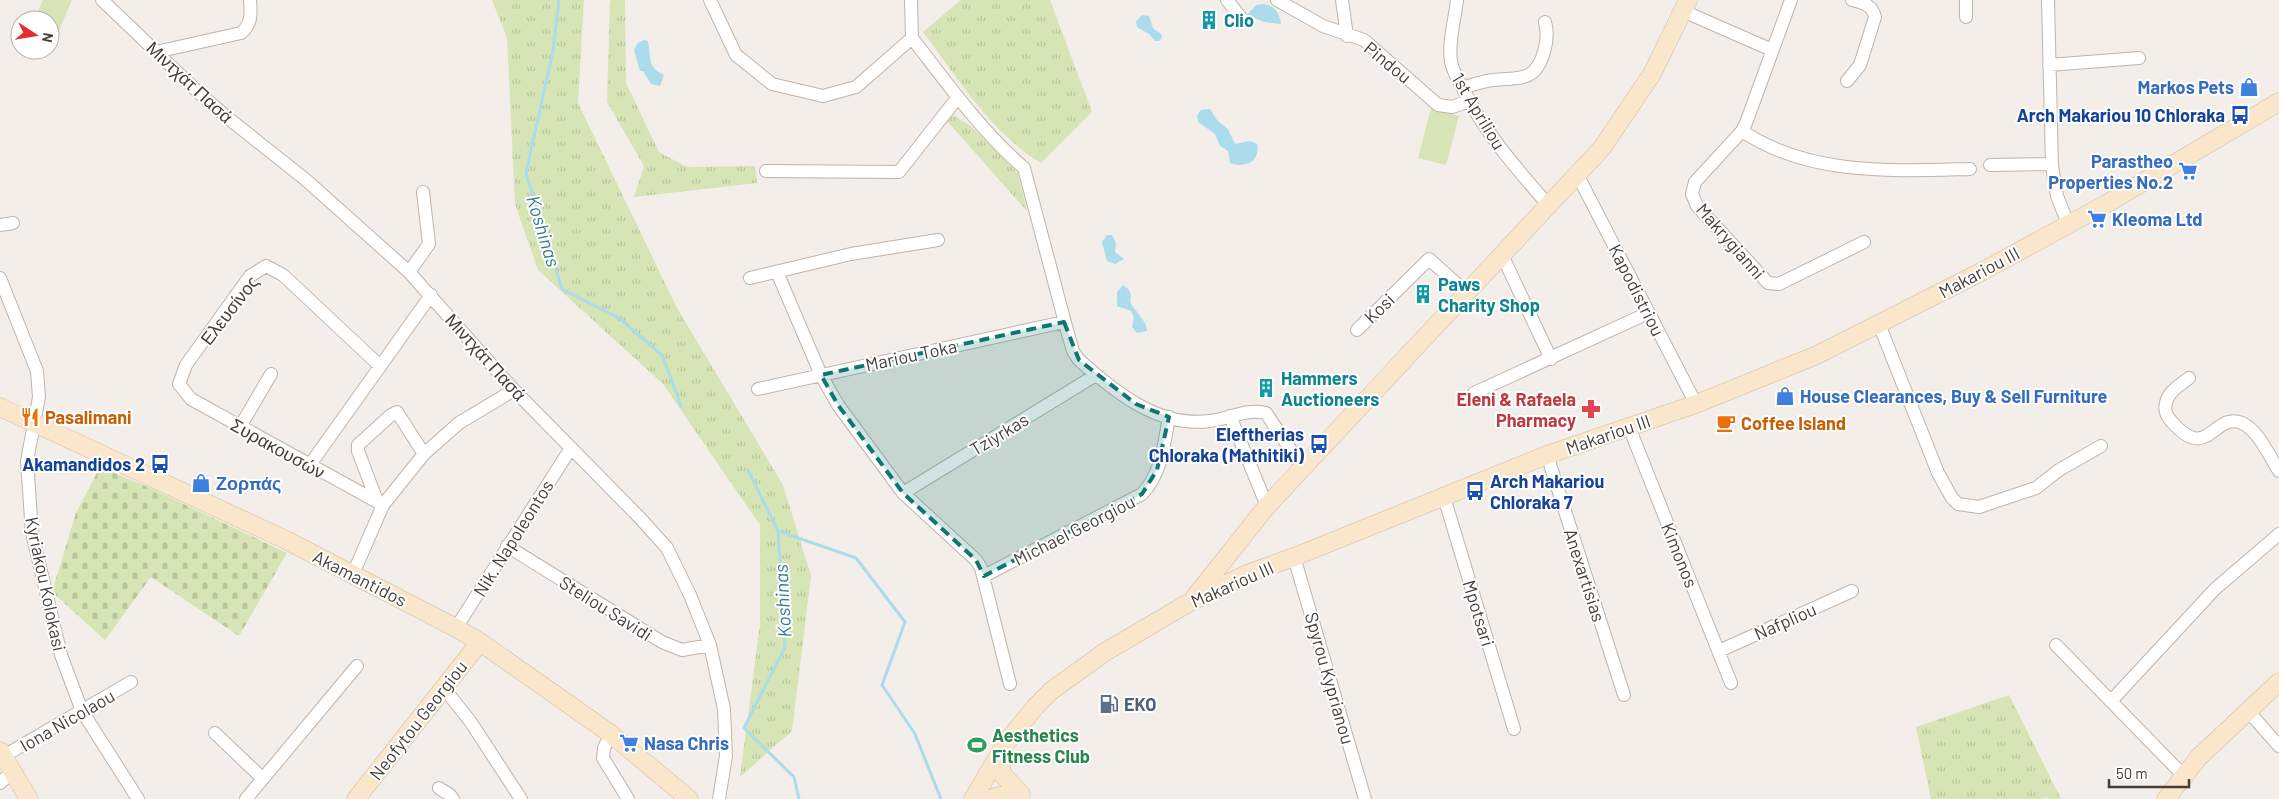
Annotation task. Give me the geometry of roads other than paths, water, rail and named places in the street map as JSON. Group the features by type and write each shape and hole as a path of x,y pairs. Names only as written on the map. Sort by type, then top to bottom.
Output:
{"main road":[{"path":"1190,602 1267,506 1578,176 1602,148 1641,91 1665,50 1685,6"},
{"name":"Makariou III","path":"974,799 1003,749 1034,707 1067,678 1106,652 1190,602 1247,574 1294,557 1547,455 1696,404 1818,355 2068,224 2196,153 2279,102"},
{"name":"Akamantidos","path":"0,407 208,502 456,628 480,642 611,734 689,799"},
{"path":"1237,543 1240,566 1247,574"},
{"name":"Neofytou Georgiou","path":"356,799 480,642"},
{"path":"2166,799 2204,752 2279,682"},
{"path":"1003,749 1001,773 1028,797"},
{"path":"1,754 6,778 29,799"},
{"path":"984,781 1028,797"},
{"path":"991,799 999,796 1028,797"}],"street":[{"name":"Μιντχάτ Πασά","path":"102,0 228,118 306,180 409,272 514,390 667,548 710,645 724,709 726,756 720,799"},
{"path":"156,52 241,33 248,27 251,16 250,0"},
{"path":"710,0 736,55 772,84 823,96 856,87 912,38"},
{"path":"911,0 912,38 958,97 1024,168 1064,322 1073,351 1079,360 1096,375 1145,409 1169,417 1210,421 1254,410 1266,413 1303,468"},
{"path":"1227,0 1242,19"},
{"name":"Pindou","path":"1277,0 1299,14 1347,36 1364,40 1438,104 1452,107 1469,101"},
{"path":"1342,0 1347,36"},
{"name":"1st Apriliou","path":"1457,0 1451,62 1462,88 1502,150 1549,206"},
{"name":"Makrygianni","path":"1791,0 1742,131 1695,182 1692,194 1697,206 1768,284 1779,284 1864,242"},
{"path":"1847,81 1854,74 1862,59 1875,17 1874,11 1869,6 1852,0"},
{"path":"1966,0 1966,17"},
{"path":"2048,0 2052,164 2058,196 2068,224"},
{"path":"1685,6 1772,50"},
{"path":"1462,88 1490,80 1526,77 1536,71 1541,65 1546,45 1545,22"},
{"path":"2049,65 2139,58"},
{"path":"766,171 899,172 958,97"},
{"path":"1742,131 1756,141 1812,161 1858,169 1892,171 1970,169"},
{"path":"1990,165 2052,164"},
{"name":"Kapodistriou","path":"1578,176 1696,404"},
{"path":"409,272 429,244 424,192"},
{"path":"0,225 14,223"},
{"path":"750,278 851,254 938,240"},
{"path":"1502,255 1551,359"},
{"name":"Kosi","path":"1357,330 1429,259 1467,294"},
{"name":"Ελευσίνος","path":"178,384 186,365 250,276 266,266 283,275 380,366"},
{"path":"777,272 822,375 838,405 903,493 976,560 984,576 1010,684"},
{"name":"Kyriakou Kolokasi","path":"0,278 37,371 39,397 28,461 32,533 61,655 82,711 138,799"},
{"path":"309,466 431,296"},
{"path":"1474,394 1648,313"},
{"name":"Mariou Toka","path":"758,389 1064,322"},
{"path":"1880,324 1938,473 1952,498 1958,504 1979,507 2036,488 2059,470 2101,446"},
{"path":"240,427 271,374"},
{"name":"Tziyrkas","path":"903,493 1096,375"},
{"path":"2188,378 2170,394 2165,407 2168,417 2182,433 2188,438 2201,439 2207,437 2228,422 2241,423 2253,431 2279,471"},
{"name":"Συρακουσών","path":"178,384 191,399 309,466 380,503"},
{"path":"353,574 380,503 424,454 459,423 514,390"},
{"path":"380,503 358,450 361,442 390,415 397,412 424,454"},
{"path":"1230,416 1267,506"},
{"name":"Michael Georgiou","path":"984,576 1142,494 1154,479 1169,417"},
{"name":"Kimonos","path":"1629,427 1731,683"},
{"name":"Nik. Napoleontos","path":"456,628 571,448"},
{"name":"Anexartisias","path":"1547,455 1624,695"},
{"name":"Mpotsari","path":"1444,497 1514,729"},
{"path":"2111,701 2215,589 2279,534"},
{"name":"Steliou Savidi","path":"507,546 662,642 682,650 710,645"},
{"name":"Spyrou Kyprianou","path":"1294,557 1365,799"},
{"name":"Nafpliou","path":"1718,652 1852,591"},
{"path":"2056,644 2183,776"},
{"path":"246,799 357,666"},
{"name":"Iona Nicolaou","path":"1,754 82,711 131,682"},
{"path":"443,687 484,742 521,799"},
{"path":"2248,712 2279,746"},
{"path":"215,733 262,778"},
{"path":"611,734 604,748 603,758 628,799"},
{"path":"439,788 453,799"}],"water":[{"path":"1264,4 1276,11 1281,24 1264,22 1247,15 1256,5"},
{"path":"1142,15 1149,16 1153,28 1161,34 1162,38 1159,41 1155,41 1149,34 1137,27 1136,22"},
{"path":"644,40 648,41 652,65 658,72 664,75 660,86 651,84 643,71 640,71 634,50 638,43"},
{"path":"1210,109 1217,120 1228,129 1235,144 1250,141 1257,144 1257,155 1251,162 1241,165 1230,163 1228,151 1220,146 1215,134 1198,122 1197,116 1201,110"},
{"path":"1107,235 1112,235 1116,243 1115,252 1124,259 1115,264 1107,261 1102,242"},
{"path":"1123,285 1129,290 1131,294 1130,302 1143,319 1147,331 1137,333 1132,327 1134,318 1131,311 1117,306 1117,292"}],"waterway":[{"name":"Koshinas","path":"559,0 553,51 526,173 562,289 619,318 662,355 681,406"},
{"name":"Koshinas","path":"748,470 778,531 785,647 744,728 794,777 799,799"},
{"path":"778,531 856,558 905,622 882,685 915,734 941,799"}],"place":[{"name":"Clio","path":"1209,20"},
{"name":"Markos Pets","path":"2249,87"},
{"name":"Arch Makariou 10 Chloraka","path":"2240,115"},
{"name":"Parastheo Properties No.2","path":"2188,171"},
{"name":"Kleoma Ltd","path":"2097,219"},
{"name":"Paws Charity Shop","path":"1423,294"},
{"name":"Hammers Auctioneers","path":"1266,388"},
{"name":"House Clearances, Buy & Sell Furniture","path":"1785,396"},
{"name":"Eleni & Rafaela Pharmacy","path":"1591,409"},
{"name":"Pasalimani","path":"30,417"},
{"name":"Coffee Island","path":"1726,423"},
{"name":"Eleftherias Chloraka (Mathitiki)","path":"1319,444"},
{"name":"Akamandidos 2","path":"160,464"},
{"name":"Ζορπάς","path":"201,483"},
{"name":"Arch Makariou Chloraka 7","path":"1475,491"},
{"name":"EKO","path":"1109,704"},
{"name":"Nasa Chris","path":"629,743"},
{"name":"Aesthetics Fitness Club","path":"977,745"}]}
